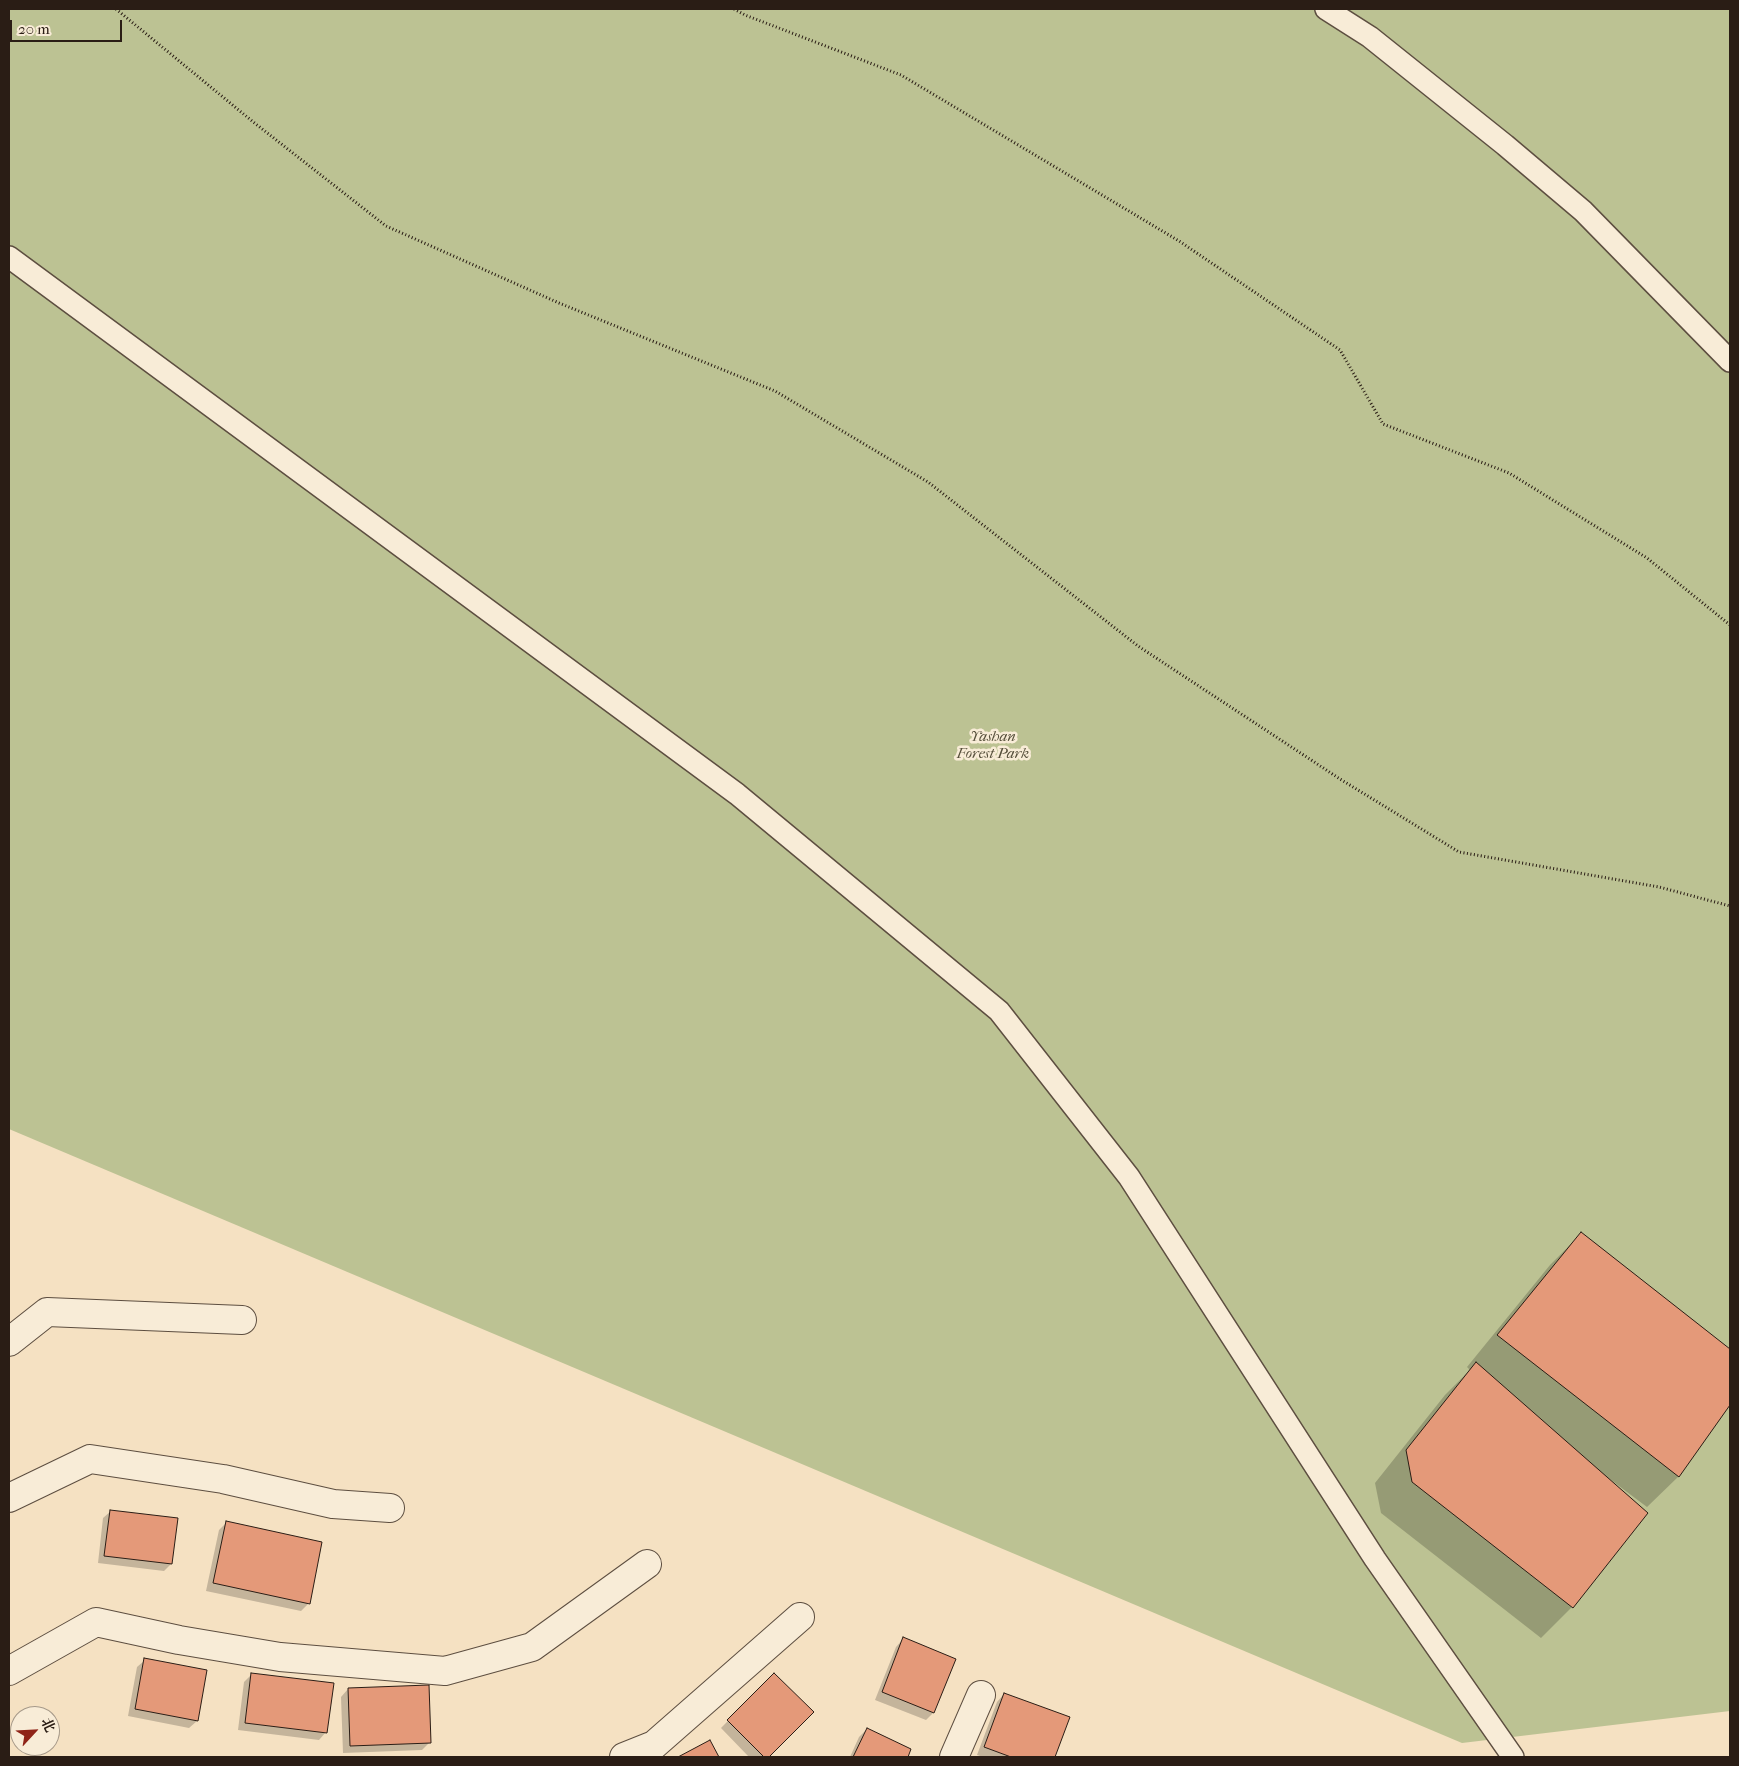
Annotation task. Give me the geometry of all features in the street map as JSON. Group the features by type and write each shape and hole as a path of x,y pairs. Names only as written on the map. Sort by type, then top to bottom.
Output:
{"street":[{"path":"9,1342 47,1312 242,1320"},
{"path":"9,1498 90,1459 223,1479 333,1504 390,1508"},
{"path":"9,1671 96,1622 179,1640 280,1657 445,1671 532,1647 647,1564"},
{"path":"624,1757 654,1745 800,1617"},
{"path":"954,1757 981,1695"}],"lane":[{"path":"1326,9 1370,37 1505,145 1576,205 1730,360"},
{"path":"9,257 737,794 999,1011 1129,1177 1375,1559 1513,1757"}],"path":[{"path":"116,9 252,121 386,226 559,303 775,391 928,482 1138,646 1340,779 1459,852 1659,887 1730,906"},
{"path":"734,9 745,15 901,75 1179,241 1340,350 1383,424 1509,473 1647,558 1730,625"}],"green space":[{"name":"Yashan Forest Park","path":"9,9 1730,9 1730,1711 1462,1743 9,1129"}],"building":[{"path":"1581,1232 1730,1349 1730,1405 1679,1477 1497,1335"},
{"path":"1476,1362 1648,1513 1573,1608 1412,1482 1406,1450"},
{"path":"110,1510 178,1518 172,1564 104,1556"},
{"path":"226,1521 322,1542 310,1604 213,1583"},
{"path":"903,1637 956,1659 934,1713 882,1692"},
{"path":"144,1658 207,1670 198,1721 135,1709"},
{"path":"251,1673 334,1683 327,1733 245,1723"},
{"path":"774,1673 814,1712 769,1757 764,1757 727,1720"},
{"path":"429,1685 431,1743 350,1746 348,1688"},
{"path":"1004,1693 1070,1717 1055,1757 1011,1757 984,1747"},
{"path":"867,1728 911,1749 908,1757 853,1757"},
{"path":"710,1740 719,1757 678,1757"}]}
